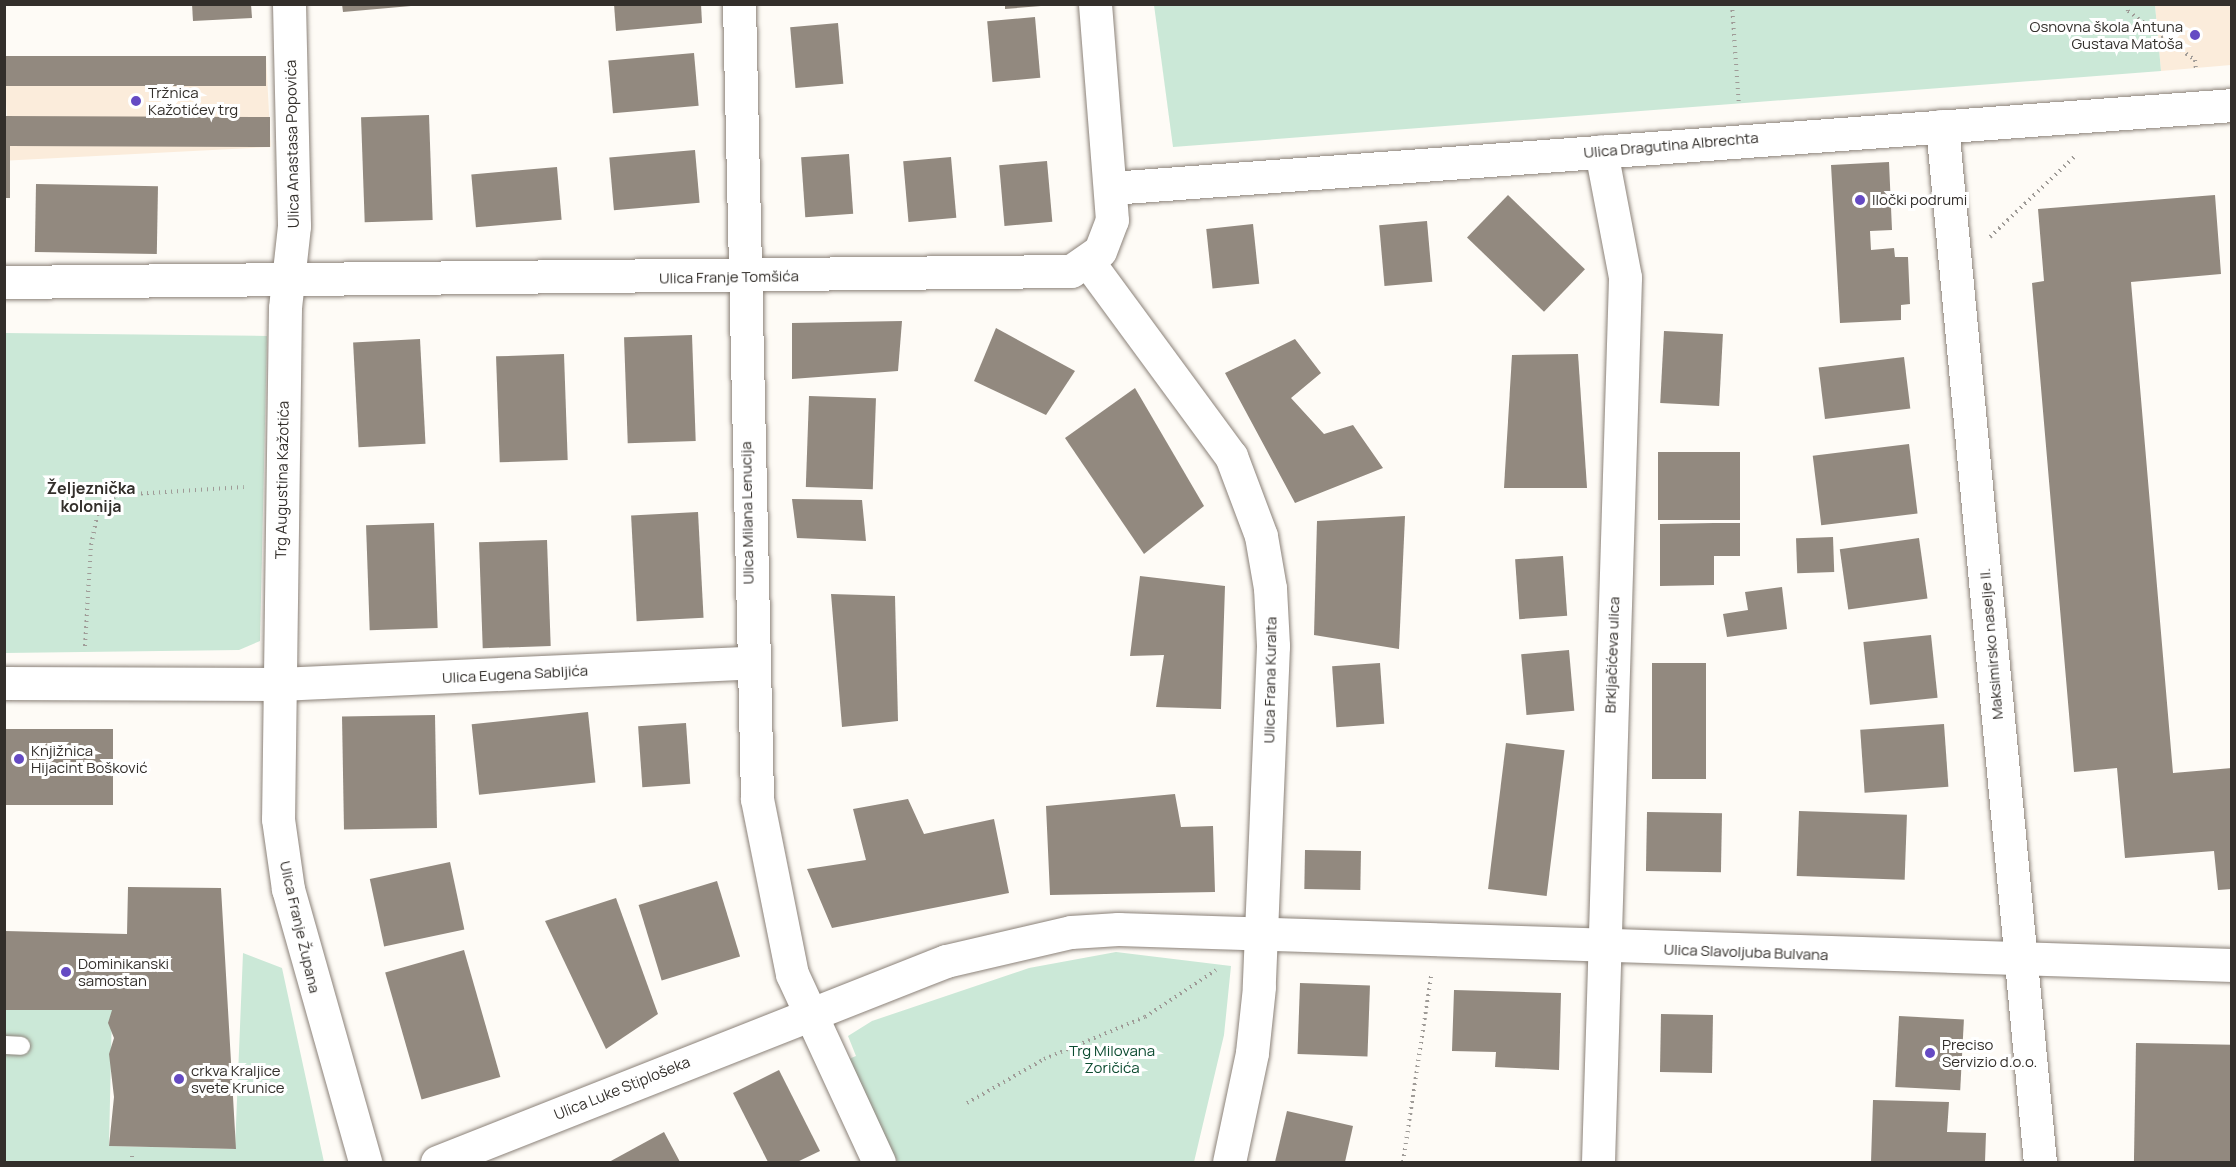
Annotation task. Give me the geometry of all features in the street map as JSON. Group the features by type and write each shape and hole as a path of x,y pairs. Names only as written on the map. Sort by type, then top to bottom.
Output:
{"street":[{"name":"Ulica Anastasa Popovića","path":"286,282 294,226 289,4"},
{"name":"Ulica Milana Lenucija","path":"739,4 750,663 767,870 792,974 808,1014"},
{"path":"1089,263 1107,236 1111,188 1095,4"},
{"name":"Ulica Dragutina Albrechta","path":"1111,188 2232,105"},
{"name":"Maksimirsko naselje II.","path":"1942,126 2040,1162"},
{"name":"Brkljačićeva ulica","path":"1598,1162 1625,277 1601,151"},
{"name":"Ulica Franje Tomšića","path":"286,282 743,276 1048,275 1089,263"},
{"name":"Ulica Frana Kuralta","path":"1089,263 1231,456 1261,536 1273,646 1261,934"},
{"path":"4,282 286,282"},
{"name":"Trg Augustina Kažotića","path":"279,684 286,282"},
{"name":"Ulica Eugena Sabljića","path":"279,684 750,663"},
{"path":"4,683 279,684"},
{"name":"Ulica Franje Župana","path":"279,684 278,819 288,889 365,1162"},
{"path":"879,1162 808,1014 946,961 1071,932 1261,934 1252,1053 1229,1162"},
{"name":"Ulica Slavoljuba Bulvana","path":"1261,934 2021,961 2232,965"},
{"name":"Ulica Luke Stiplošeka","path":"437,1162 808,1014"}],"path":[{"path":"1732,4 1740,116"},
{"path":"2127,4 2128,11 2195,60 2197,83"},
{"path":"1981,246 2084,147"},
{"path":"83,684 91,545 99,508 117,495 135,492 281,486"},
{"path":"1403,1162 1433,964"},
{"path":"967,1103 1044,1059 1145,1017 1224,965"},
{"path":"132,1156 132,1162"}],"shaded area":[{"name":"Osnovna škola Antuna Gustava Matoša","path":"2155,5 2231,5 2231,65 2161,71"},
{"name":"Tržnica Kažotićev trg","path":"266,56 271,147 9,161 4,70"}],"green space":[{"path":"1154,5 2155,5 2161,71 1173,147"},
{"path":"4,333 267,336 260,641 239,650 5,653"},
{"name":"Trg Milovana Zoričića","path":"1116,952 1231,966 1224,1035 1194,1162 898,1162 844,1061 856,1056 848,1036 872,1021 1029,968"},
{"path":"243,953 282,968 324,1162 5,1162 4,1010 112,1010 109,1146 235,1149"}],"building":[{"path":"192,4 251,4 252,18 193,21"},
{"path":"342,4 411,4 411,6 343,12"},
{"path":"614,4 701,4 702,23 616,31"},
{"path":"1005,4 1041,4 1041,6 1005,9"},
{"path":"1035,17 1040,78 992,82 987,21"},
{"path":"838,23 843,84 795,88 790,27"},
{"path":"694,53 699,106 613,113 608,60"},
{"path":"4,56 266,56 266,86 4,86"},
{"path":"429,115 433,220 365,222 361,117"},
{"path":"4,116 270,117 270,147 10,146 10,198 4,198"},
{"path":"695,150 700,203 614,210 609,157"},
{"path":"849,154 853,214 805,217 801,157"},
{"path":"951,157 956,218 908,222 903,161"},
{"path":"1047,161 1052,222 1004,226 999,165"},
{"path":"1889,162 1892,230 1870,231 1871,250 1894,248 1895,257 1908,257 1910,304 1901,305 1901,320 1840,323 1831,165"},
{"path":"557,167 562,220 476,227 471,174"},
{"path":"36,184 158,186 157,254 35,252"},
{"path":"1508,195 1585,269 1544,312 1467,237"},
{"path":"2215,195 2221,274 2131,282 2173,773 2232,768 2232,889 2218,890 2214,851 2125,858 2117,768 2074,772 2032,283 2044,281 2038,209"},
{"path":"1427,221 1432,282 1384,286 1379,225"},
{"path":"1253,224 1259,284 1213,289 1206,229"},
{"path":"902,321 898,371 792,379 792,323"},
{"path":"996,328 1075,371 1046,415 974,381"},
{"path":"1664,331 1723,334 1719,406 1660,403"},
{"path":"692,335 696,441 628,443 624,337"},
{"path":"420,339 425,444 359,447 353,343"},
{"path":"1295,339 1321,373 1291,398 1324,434 1353,425 1383,468 1295,503 1225,373"},
{"path":"564,354 568,460 500,462 496,356"},
{"path":"1578,354 1587,488 1504,488 1512,355"},
{"path":"1904,357 1910,409 1825,419 1819,367"},
{"path":"1135,388 1204,506 1144,554 1065,438"},
{"path":"809,396 876,398 873,489 806,487"},
{"path":"1909,444 1918,513 1821,525 1813,456"},
{"path":"1658,452 1740,452 1740,520 1658,520"},
{"path":"792,499 862,500 866,541 797,538"},
{"path":"698,512 704,618 637,621 631,516"},
{"path":"1405,516 1399,649 1314,635 1317,521"},
{"path":"434,523 438,628 370,630 366,525"},
{"path":"1740,523 1740,556 1714,556 1714,585 1660,586 1660,524"},
{"path":"1833,537 1834,572 1797,573 1796,538"},
{"path":"1919,538 1927,598 1848,610 1840,549"},
{"path":"547,540 551,646 483,648 479,542"},
{"path":"1563,556 1567,616 1519,619 1515,559"},
{"path":"1140,576 1225,586 1221,709 1156,707 1164,655 1130,656"},
{"path":"1782,587 1787,629 1727,637 1723,614 1748,610 1745,592"},
{"path":"831,594 895,596 898,721 842,727"},
{"path":"1931,635 1938,698 1870,705 1863,642"},
{"path":"1569,650 1574,711 1526,715 1521,654"},
{"path":"1380,663 1384,724 1336,727 1332,666"},
{"path":"1652,663 1706,663 1706,779 1652,779"},
{"path":"588,712 595,783 479,795 472,724"},
{"path":"435,715 437,828 344,830 342,717"},
{"path":"686,723 690,784 642,787 638,726"},
{"path":"1944,724 1948,787 1865,793 1860,730"},
{"path":"4,729 113,729 113,805 4,805"},
{"path":"1506,743 1565,750 1547,896 1488,889"},
{"path":"1175,794 1181,827 1213,826 1215,892 1050,895 1046,806"},
{"path":"908,799 924,834 994,819 1009,893 832,928 807,869 866,860 853,809"},
{"path":"1799,811 1907,815 1905,880 1797,876"},
{"path":"1647,812 1722,813 1721,872 1646,871"},
{"path":"1305,850 1361,851 1360,890 1304,889"},
{"path":"450,862 464,929 384,947 370,879"},
{"path":"717,881 740,957 662,981 639,905"},
{"name":"crkva Kraljice svete Krunice","path":"128,887 221,888 236,1149 109,1146 114,1097 109,1054 114,1038 108,1023 112,1010 5,1010 5,931 127,934"},
{"path":"616,898 658,1014 606,1049 545,921"},
{"path":"464,950 500,1077 422,1099 385,973"},
{"path":"1300,983 1370,985 1367,1056 1298,1054"},
{"path":"1454,990 1561,993 1559,1070 1495,1067 1496,1052 1452,1051"},
{"path":"1661,1014 1713,1015 1712,1073 1660,1072"},
{"name":"Preciso Servizio d.o.o.","path":"1899,1016 1964,1019 1960,1090 1895,1087"},
{"path":"2136,1043 2232,1045 2230,1162 2134,1162"},
{"path":"779,1070 820,1151 797,1162 768,1162 733,1093"},
{"path":"1873,1100 1949,1102 1947,1132 1986,1133 1985,1162 1871,1162"},
{"path":"1287,1111 1353,1126 1345,1162 1275,1162"},
{"path":"664,1132 680,1162 609,1162"}],"place":[{"name":"Osnovna škola Antuna Gustava Matoša","path":"2195,35"},
{"name":"Tržnica Kažotićev trg","path":"136,101"},
{"name":"Iločki podrumi","path":"1860,200"},
{"name":"Knjižnica Hijacint Bošković","path":"19,759"},
{"name":"Dominikanski samostan","path":"66,972"},
{"name":"Preciso Servizio d.o.o.","path":"1930,1053"},
{"name":"crkva Kraljice svete Krunice","path":"179,1079"}],"district":[{"name":"Željeznička kolonija","path":"91,497"}]}
